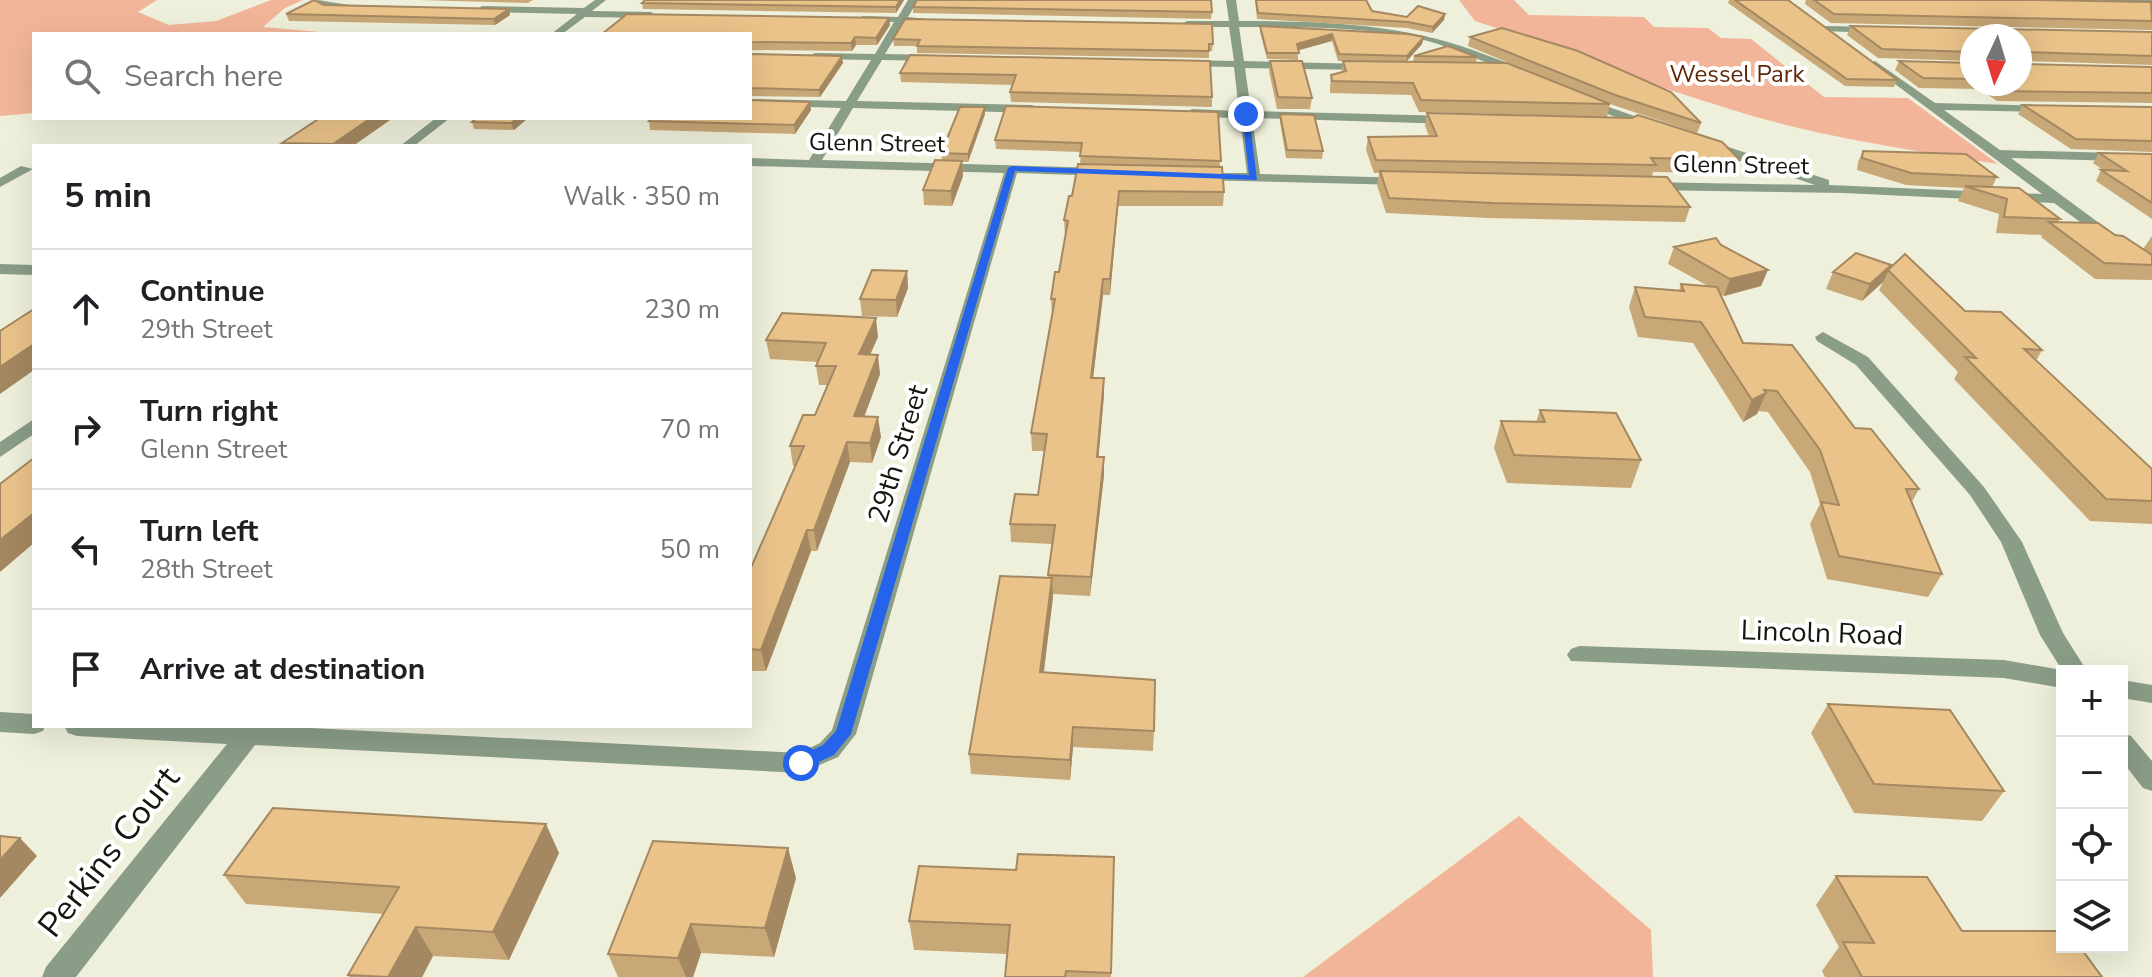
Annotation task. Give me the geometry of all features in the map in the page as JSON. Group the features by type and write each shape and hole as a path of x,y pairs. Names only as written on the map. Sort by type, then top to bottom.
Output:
{"street":[{"path":"325,0 321,2 326,5 356,6"},
{"path":"559,32 601,0"},
{"path":"813,164 913,0"},
{"path":"1231,0 1254,178"},
{"path":"2107,0 2152,1"},
{"path":"464,8 662,15"},
{"path":"853,19 948,20"},
{"path":"1170,24 1341,28 1407,34 1428,38 1533,78"},
{"path":"1851,46 1822,25 1889,30"},
{"path":"1862,55 2152,269"},
{"path":"798,56 940,58"},
{"path":"1176,63 1377,68"},
{"path":"1874,64 1902,65"},
{"path":"1484,70 1515,71"},
{"path":"1570,94 1663,130"},
{"path":"752,102 1039,109"},
{"path":"1932,106 2062,108"},
{"path":"1182,113 1462,120"},
{"path":"409,144 441,120"},
{"path":"1601,124 1648,125"},
{"path":"1693,140 1843,189"},
{"path":"1997,154 2152,158"},
{"name":"Glenn Street","path":"752,162 1118,173"},
{"name":"29th Street","path":"248,735 801,763 829,750 843,734 1012,168"},
{"path":"0,183 26,169"},
{"path":"1178,175 1413,181"},
{"name":"Glenn Street","path":"1636,185 1843,189 2059,199"},
{"path":"0,269 32,270"},
{"path":"1823,337 1862,361 1977,491 2011,542 2052,635 2071,665"},
{"path":"0,451 32,427"},
{"name":"Lincoln Road","path":"1579,655 2004,669 2056,678"},
{"path":"2128,690 2152,694"},
{"path":"0,722 32,724"},
{"path":"115,728 248,735"},
{"name":"Perkins Court","path":"57,977 248,735"},
{"path":"2128,750 2152,780"}],"green space":[{"path":"0,0 157,0 138,12 169,25 216,21 271,0 303,0 285,8 263,27 320,32 32,32 32,113 0,116"},
{"name":"Wessel Park","path":"1459,0 1514,0 1529,15 1644,17 1654,27 1708,28 1721,38 1751,39 1824,97 1908,98 1998,164 1819,133 1713,104 1475,21"},
{"path":"1519,816 1651,930 1653,977 1303,977"}],"building":[{"path":"314,0 324,5 509,9 494,19 286,14"},
{"path":"645,0 900,0 896,7 642,3"},
{"path":"917,0 1211,0 1212,12 913,7"},
{"path":"1256,0 1366,0 1372,11 1407,17 1418,6 1445,14 1433,27 1408,22 1258,13"},
{"path":"1735,0 1788,0 1897,80 1847,79"},
{"path":"1814,0 2151,2 2152,21 1834,14"},
{"path":"627,14 889,18 876,38 855,37 851,43 752,42 752,32 604,32"},
{"path":"905,19 1212,24 1213,44 1209,44 1209,51 917,46 920,40 893,39"},
{"path":"1260,26 1424,37 1407,56 1339,54 1332,34 1297,44 1299,53 1267,53"},
{"path":"1851,26 1960,28 1960,52 1882,49"},
{"path":"1502,28 1578,51 1671,92 1701,123 1615,95 1470,37"},
{"path":"2032,30 2152,32 2152,56 2032,52"},
{"path":"1448,46 1477,57 1414,56"},
{"path":"752,54 842,56 819,90 752,88"},
{"path":"910,55 1210,61 1212,97 1010,92 1016,75 900,73"},
{"path":"1270,61 1302,61 1312,98 1278,97"},
{"path":"1343,61 1507,63 1610,104 1421,100 1413,83 1332,81 1331,75 1346,71"},
{"path":"1899,61 1960,63 1960,79 1923,78"},
{"path":"2032,64 2152,67 2152,93 2032,91"},
{"path":"752,100 810,102 794,125 649,121 752,120"},
{"path":"2023,105 2152,107 2152,141 2076,139"},
{"path":"1006,106 1218,112 1221,161 1080,156 1082,143 995,140"},
{"path":"960,107 985,107 968,154 941,153"},
{"path":"1427,113 1632,118 1638,115 1722,142 1740,160 1651,158 1656,165 1376,160 1368,137 1437,136"},
{"path":"1280,114 1314,115 1323,151 1287,150"},
{"path":"317,120 368,120 333,144 282,143"},
{"path":"474,120 515,120 511,123 472,122"},
{"path":"1863,151 1966,154 1997,177 1911,173 1862,158"},
{"path":"2099,153 2152,154 2152,203 2101,170 2127,171"},
{"path":"935,160 962,161 951,191 923,190"},
{"path":"1078,164 1222,167 1224,192 1119,191 1110,279 1103,279 1091,378 1104,378 1097,457 1104,457 1091,577 1048,575 1055,525 1010,524 1015,494 1038,495 1047,434 1031,433 1055,299 1051,299 1055,272 1059,272 1068,221 1064,220"},
{"path":"1380,171 1667,177 1690,207 1389,198"},
{"path":"1965,186 2019,188 2060,219 2004,217 2007,199"},
{"path":"2049,222 2098,223 2152,255 2152,265 2104,263"},
{"path":"1716,238 1721,245 1768,270 1730,279 1674,247"},
{"path":"1856,253 1891,265 1870,284 1833,272"},
{"path":"1905,254 1965,311 2001,312 2042,350 2024,349 2152,469 2152,501 2106,499 1965,357 1976,358 1888,270"},
{"path":"872,270 907,271 896,300 860,299"},
{"path":"1681,284 1717,287 1743,343 1792,345 1855,428 1871,429 1919,489 1906,489 1942,574 1839,556 1821,502 1839,505 1820,450 1777,391 1764,390 1766,393 1752,400 1701,322 1645,317 1635,287 1684,291"},
{"path":"32,310 32,345 0,367 0,331"},
{"path":"782,313 876,318 859,354 878,355 854,416 878,417 870,443 847,442 814,530 807,530 761,650 752,649 752,565 804,446 790,446 803,415 815,415 836,366 816,366 826,343 766,340"},
{"path":"1540,410 1616,413 1641,460 1514,455 1501,421 1545,422"},
{"path":"32,460 32,515 0,540 0,484"},
{"path":"1000,576 1052,578 1040,672 1155,680 1154,731 1073,727 1070,760 969,754"},
{"path":"1828,704 1950,710 2004,791 1874,784"},
{"path":"273,808 546,824 493,932 416,927 388,977 348,975 399,887 224,875"},
{"path":"0,836 20,838 0,860"},
{"path":"653,841 788,848 765,928 691,924 678,958 608,954"},
{"path":"1018,854 1114,857 1111,973 1066,971 1065,977 1005,977 1010,925 909,921 919,866 1016,870"},
{"path":"1836,876 1927,877 1962,931 2056,931 2056,953 2084,953 2102,977 1862,977 1843,942 1874,943"}],"route":[{"path":"801,763 829,750 843,734 1012,168 1254,178 1246,114"}]}
